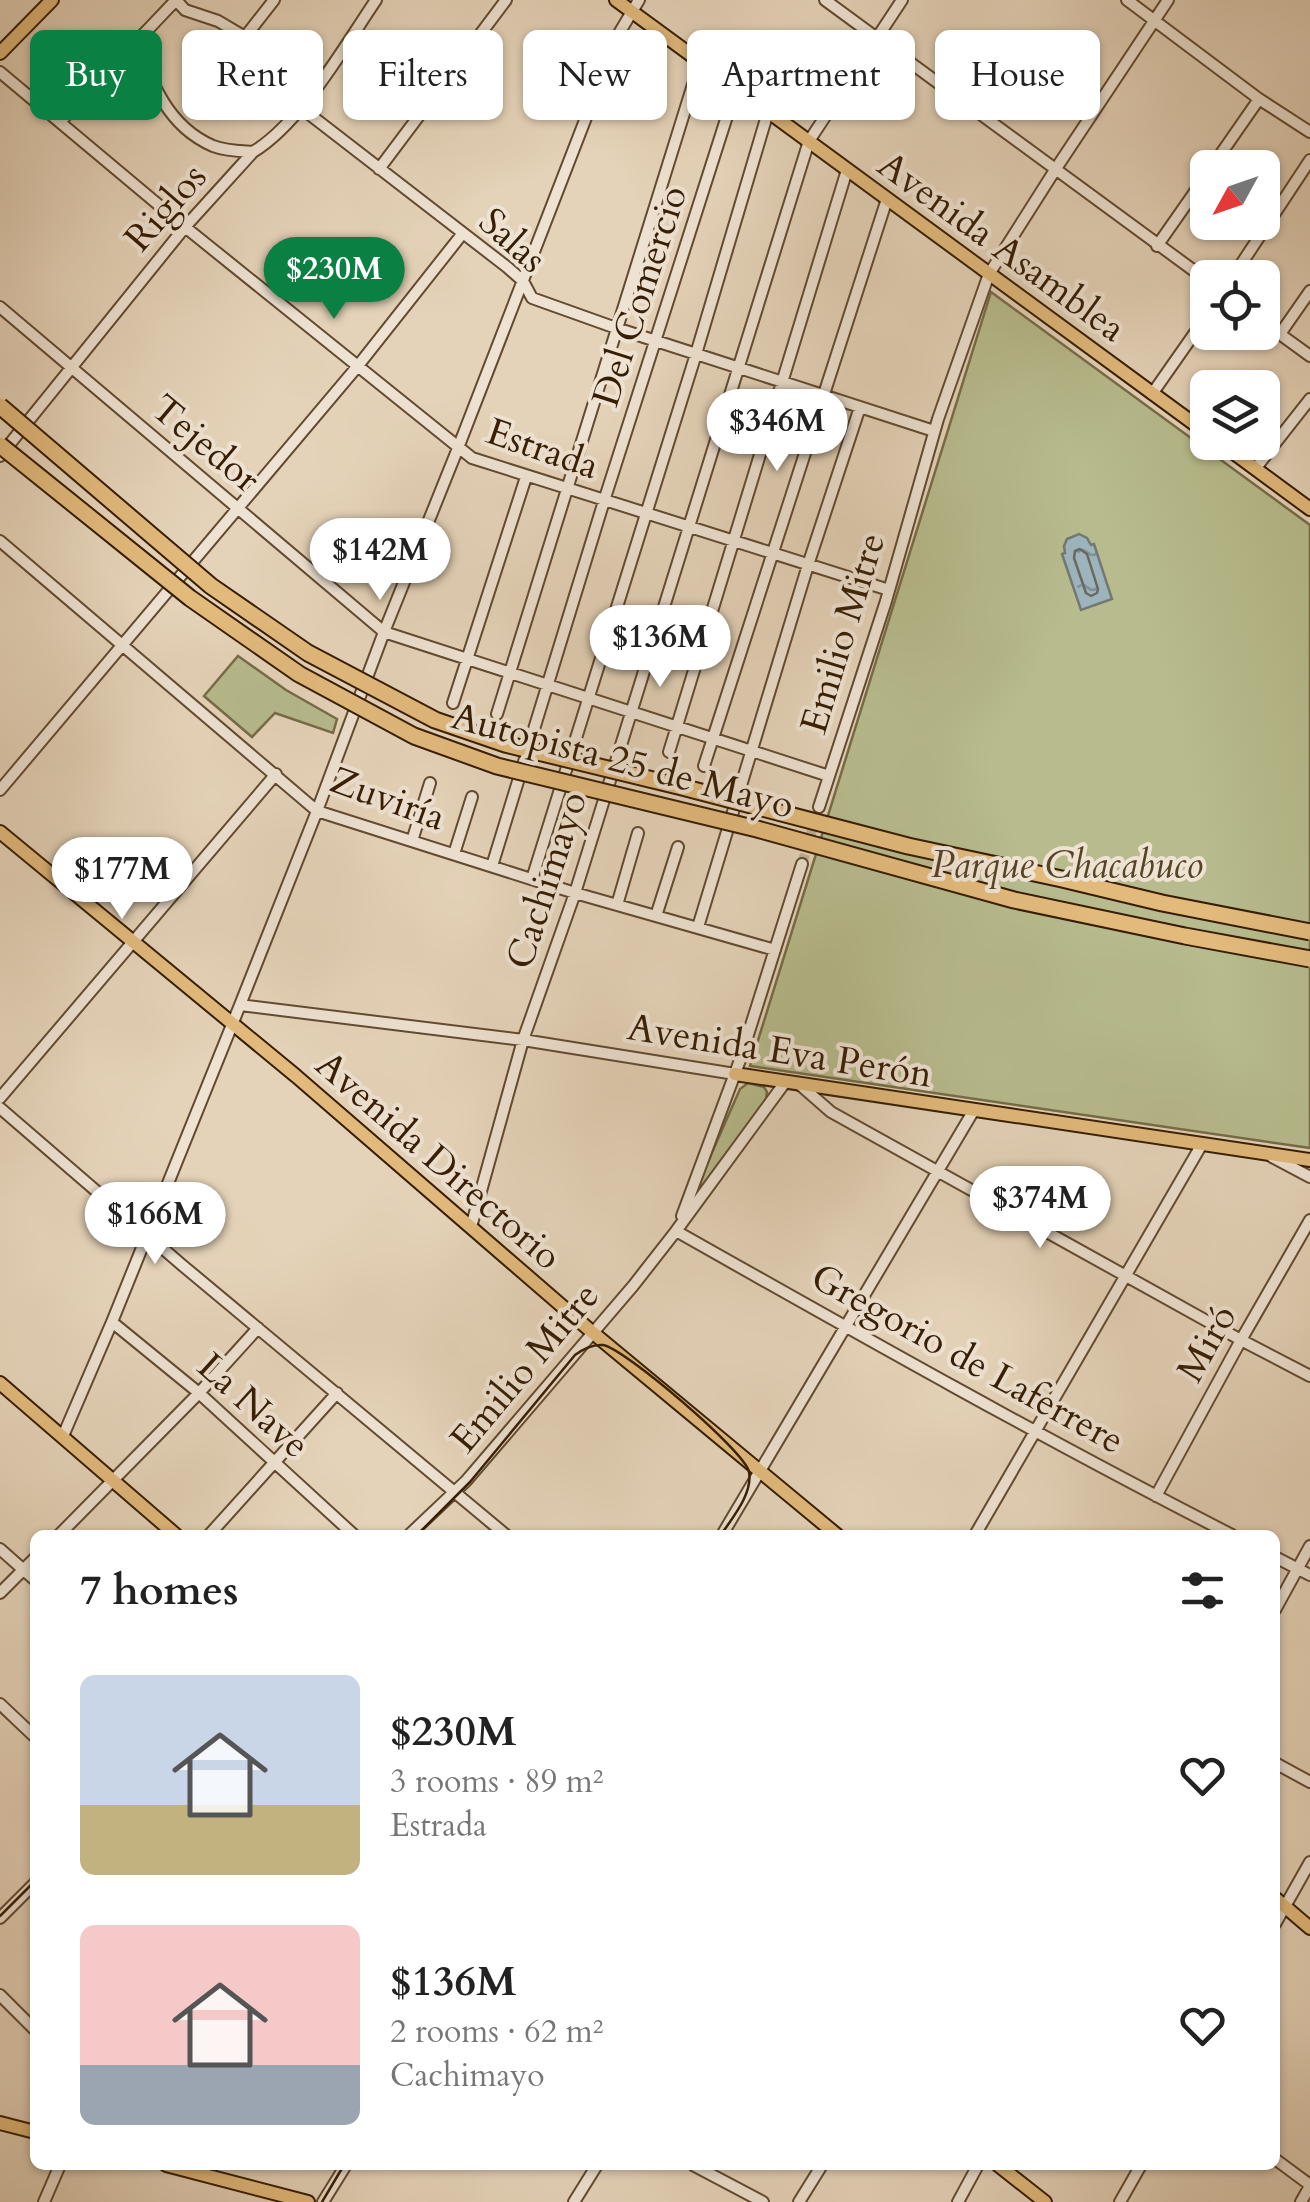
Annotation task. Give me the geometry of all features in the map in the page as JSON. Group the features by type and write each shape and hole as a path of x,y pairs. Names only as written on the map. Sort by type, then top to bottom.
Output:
{"highway":[{"name":"Autopista 25 de Mayo","path":"0,406 211,586 308,653 435,720 506,744 891,842 1310,932"},
{"name":"Autopista 25 de Mayo","path":"0,445 190,598 299,674 414,736 497,766 757,829 1014,900 1310,959"}],"main road":[{"path":"0,53 52,0"},
{"name":"Avenida Asamblea","path":"616,0 636,6 687,51"},
{"name":"Avenida Asamblea","path":"779,120 1190,421"},
{"path":"1244,460 1310,509"},
{"name":"Avenida Directorio","path":"0,832 296,1076 592,1332 831,1530"},
{"name":"Avenida Eva Perón","path":"736,1074 1310,1160"},
{"path":"2,1388 170,1530"},
{"path":"1280,1902 1310,1928"},
{"path":"0,2123 30,2131"},
{"path":"198,2170 308,2202"},
{"path":"1004,2170 1045,2202"}],"street":[{"path":"149,30 176,0"},
{"name":"Salas","path":"176,0 185,10 233,30"},
{"path":"250,30 274,0"},
{"name":"Riglos","path":"323,75 376,0"},
{"path":"379,169 506,0"},
{"path":"825,0 866,30"},
{"name":"Cachimayo","path":"882,30 902,0"},
{"path":"1128,0 1259,99 1310,132"},
{"name":"Emilio Mitre","path":"819,807 889,590 934,432 989,274 1168,0"},
{"path":"63,1436 240,1006 618,35 636,6"},
{"path":"915,66 1190,269"},
{"name":"Estrada","path":"0,72 357,368 472,458 889,590"},
{"path":"162,96 172,114 194,134 214,146 252,152"},
{"path":"1223,150 1259,99"},
{"path":"497,714 687,103"},
{"name":"Riglos","path":"0,456 186,227 252,152 267,144 288,120"},
{"name":"Salas","path":"317,120 523,281 532,298 934,432"},
{"name":"Del Comercio","path":"492,866 726,120"},
{"path":"532,879 766,120"},
{"name":"Cachimayo","path":"470,1226 523,1040 632,713 808,142 823,120"},
{"path":"1244,260 1310,160"},
{"path":"669,752 847,170"},
{"path":"1157,246 1190,198"},
{"path":"704,766 887,199"},
{"path":"0,790 357,368 463,233"},
{"path":"1310,292 1280,334 1310,356"},
{"name":"Tejedor","path":"0,307 384,632 829,776"},
{"path":"1152,394 1190,340"},
{"path":"1255,468 1310,399"},
{"path":"698,927 860,407"},
{"path":"453,703 526,477"},
{"name":"Zuviría","path":"0,542 317,811 775,950"},
{"path":"0,1098 276,774"},
{"path":"412,841 430,783"},
{"path":"454,854 472,797"},
{"path":"617,905 638,833"},
{"path":"656,916 678,847"},
{"name":"Emilio Mitre","path":"676,1231 736,1074 802,864"},
{"name":"Avenida Eva Perón","path":"240,1006 523,1040 736,1074"},
{"path":"792,1082 831,1112 1310,1376"},
{"name":"Emilio Mitre","path":"414,1530 455,1492 592,1332 792,1082"},
{"path":"0,1108 500,1530"},
{"path":"725,1530 974,1110"},
{"path":"979,1530 1202,1144"},
{"path":"1267,1154 1310,1177"},
{"name":"Miró","path":"1156,1496 1310,1220"},
{"name":"Gregorio de Laferrere","path":"676,1231 1222,1530"},
{"name":"La Nave","path":"112,1322 199,1393 348,1530"},
{"path":"64,1530 258,1328"},
{"path":"213,1530 337,1393"},
{"path":"1280,1601 1310,1546"},
{"path":"0,1549 30,1575"},
{"path":"1280,1560 1310,1576"},
{"path":"0,1593 30,1563"},
{"path":"0,1704 30,1731"},
{"path":"1280,1765 1310,1782"},
{"path":"1280,1902 1310,1862"},
{"path":"0,1918 30,1888"},
{"path":"0,1995 30,2025"},
{"path":"1280,2163 1310,2186 1301,2202"},
{"path":"44,2202 58,2170"},
{"path":"323,2202 343,2170"},
{"path":"574,2202 593,2170"},
{"path":"702,2170 763,2202"},
{"path":"799,2202 819,2170"},
{"path":"958,2202 975,2170"},
{"path":"1120,2202 1139,2170"}],"green space":[{"name":"Parque Chacabuco","path":"991,292 1190,437 1190,460 1221,460 1310,525 1310,1148 750,1066"},
{"path":"238,656 337,719 333,733 275,713 252,737 204,696"},
{"path":"748,1083 764,1087 766,1099 685,1217 740,1089"}],"water":[{"path":"1079,534 1094,544 1112,599 1081,610 1062,554 1067,539"}],"tunnel":[{"path":"802,864 819,807"}],"tram line":[{"path":"422,1530 470,1482 575,1355 599,1345 615,1350 658,1381 743,1461 749,1472 748,1489 724,1530"},
{"path":"0,1916 30,1886"},
{"path":"322,2202 341,2170"}]}
